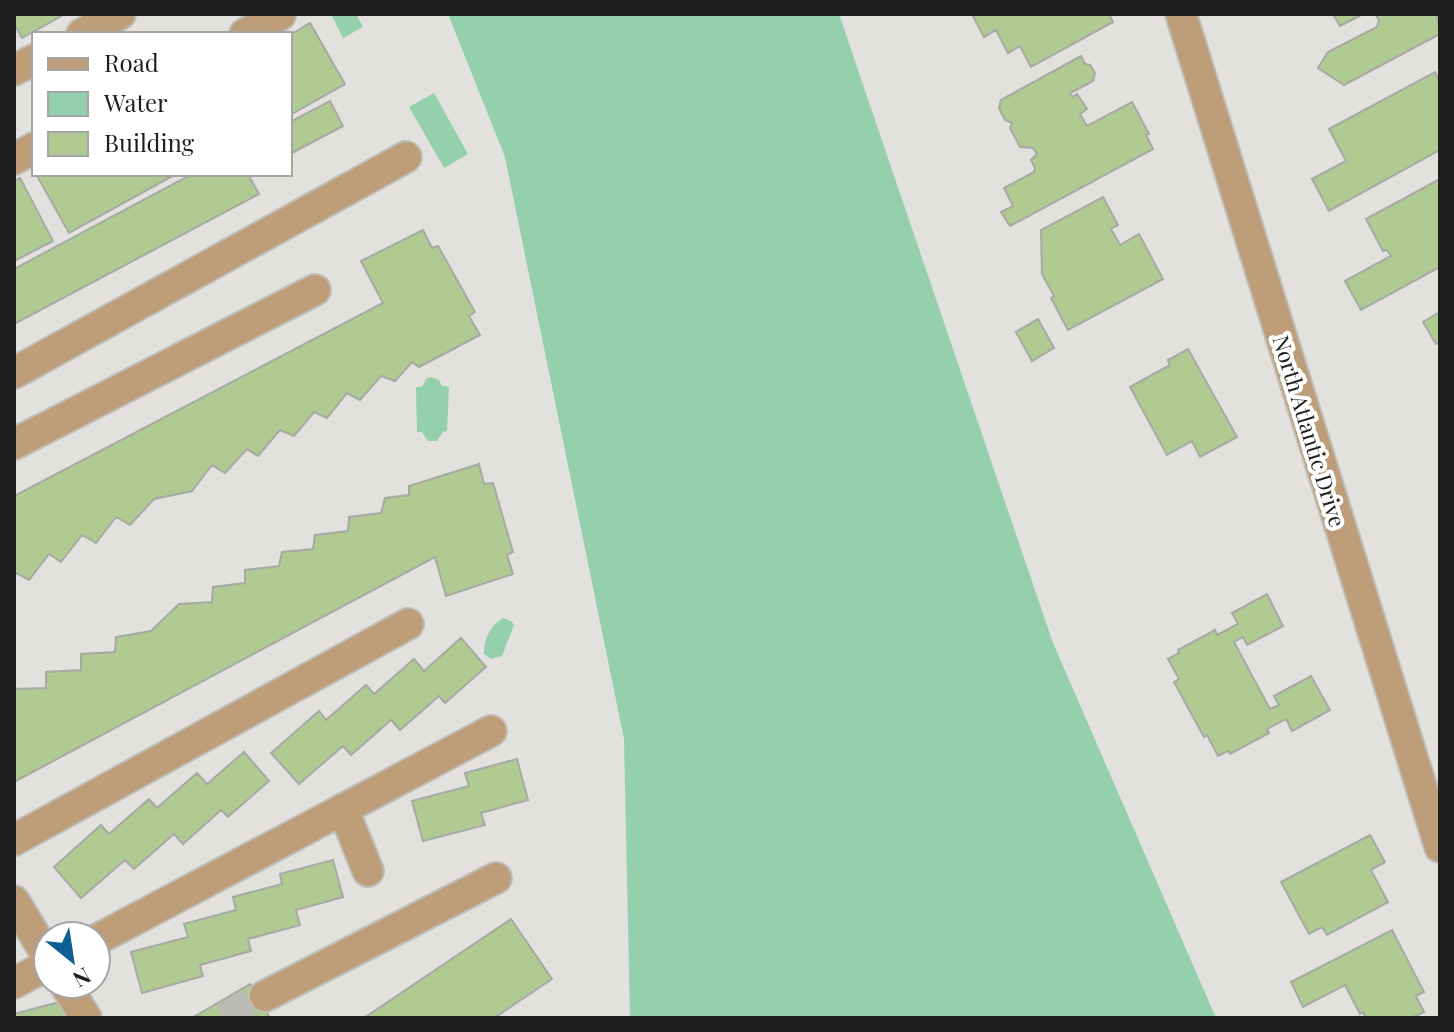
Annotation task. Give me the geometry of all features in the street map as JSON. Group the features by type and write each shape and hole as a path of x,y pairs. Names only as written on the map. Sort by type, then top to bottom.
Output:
{"street":[{"path":"86,32 120,14"},
{"name":"North Atlantic Drive","path":"1181,14 1440,847"},
{"path":"249,32 280,15"},
{"path":"14,70 32,61"},
{"path":"14,159 32,149"},
{"path":"14,373 406,157"},
{"path":"14,444 315,290"},
{"path":"14,840 408,624"},
{"path":"112,932 491,731"},
{"path":"343,809 368,871"},
{"path":"265,996 496,878"},
{"path":"14,901 32,931"},
{"path":"14,983 32,973"},
{"path":"75,1000 86,1018"}],"water":[{"path":"331,14 356,14 363,27 343,38"},
{"path":"448,14 839,14 1053,643 1216,1018 630,1018 624,739 505,157"},
{"path":"434,93 468,154 444,168 409,107"},
{"path":"431,377 439,380 442,386 449,387 447,431 437,441 428,441 422,432 417,432 416,387 422,387"},
{"path":"503,618 514,625 502,656 491,659 484,654 485,643 491,629"}],"building":[{"path":"14,14 65,14 22,38 14,24"},
{"path":"972,14 1109,14 1113,22 1031,67 1020,46 1008,53 996,30 984,37"},
{"path":"1333,14 1363,14 1340,26"},
{"path":"1375,14 1440,14 1437,16 1440,34 1344,85 1318,68 1328,52 1377,27 1379,20"},
{"path":"310,23 345,84 292,114 292,34"},
{"path":"1081,56 1095,73 1093,81 1070,93 1073,97 1077,94 1087,109 1080,114 1087,126 1132,102 1149,134 1146,135 1153,149 1010,226 1001,212 1013,206 1004,188 1034,172 1031,160 1037,154 1033,148 1020,147 1010,128 1012,123 1005,120 999,108 1001,100"},
{"path":"1435,72 1440,82 1440,150 1329,211 1312,179 1346,161 1329,129"},
{"path":"330,101 343,126 292,153 292,121"},
{"path":"37,176 172,176 69,233"},
{"path":"188,176 249,176 259,194 14,324 14,269"},
{"path":"20,178 53,241 14,261 14,181"},
{"path":"1440,179 1440,267 1361,310 1345,281 1391,256 1387,250 1383,251 1366,219"},
{"path":"1103,197 1118,225 1111,229 1120,245 1139,234 1163,279 1068,330 1042,274 1041,230"},
{"path":"423,230 432,248 438,246 475,312 469,316 480,335 419,367 412,362 395,381 381,376 360,400 347,393 327,418 314,412 294,436 280,430 258,456 247,449 225,473 212,465 192,491 154,499 130,525 116,517 96,543 82,535 61,562 49,554 29,580 14,572 14,496 383,303 361,261"},
{"path":"1440,312 1440,342 1436,344 1423,322"},
{"path":"1038,319 1054,348 1032,361 1016,332"},
{"path":"1188,349 1237,437 1200,457 1192,441 1167,455 1130,387 1170,365 1168,360"},
{"path":"479,464 484,484 493,483 513,552 507,555 513,574 446,596 435,557 14,782 14,689 46,688 46,672 81,670 81,654 115,652 116,637 151,631 179,604 212,602 213,587 245,583 245,570 279,566 282,552 313,549 315,535 348,531 349,517 381,513 385,498 409,495 409,486"},
{"path":"1267,594 1283,626 1247,645 1243,637 1234,642 1270,709 1279,705 1274,696 1311,676 1330,710 1292,731 1286,719 1267,729 1269,733 1230,754 1228,751 1218,756 1174,682 1179,679 1168,659 1179,653 1178,650 1215,630 1217,635 1238,624 1232,613"},
{"path":"461,638 486,667 445,703 439,696 400,730 391,720 351,755 343,746 299,784 271,753 319,711 326,720 366,685 374,694 414,659 424,671"},
{"path":"244,752 269,781 228,817 221,810 183,844 174,834 134,869 125,860 81,898 54,867 101,825 109,834 149,799 157,808 197,773 207,784"},
{"path":"517,759 528,800 481,813 485,825 423,841 412,801 469,786 465,773"},
{"path":"1370,835 1385,862 1371,870 1388,902 1327,935 1322,927 1309,934 1281,882"},
{"path":"333,860 343,897 296,910 300,925 248,939 251,951 200,965 203,976 142,993 131,952 188,937 184,924 236,910 233,897 282,884 280,874"},
{"path":"511,919 552,979 494,1018 364,1018"},
{"path":"1392,930 1424,992 1416,996 1424,1012 1411,1018 1366,1018 1363,1012 1360,1014 1345,985 1303,1007 1291,982"},
{"path":"250,984 270,1018 192,1018"},
{"path":"67,1000 72,1018 15,1018 14,1014"}],"tunnel":[{"path":"223,1018 265,996"}]}
